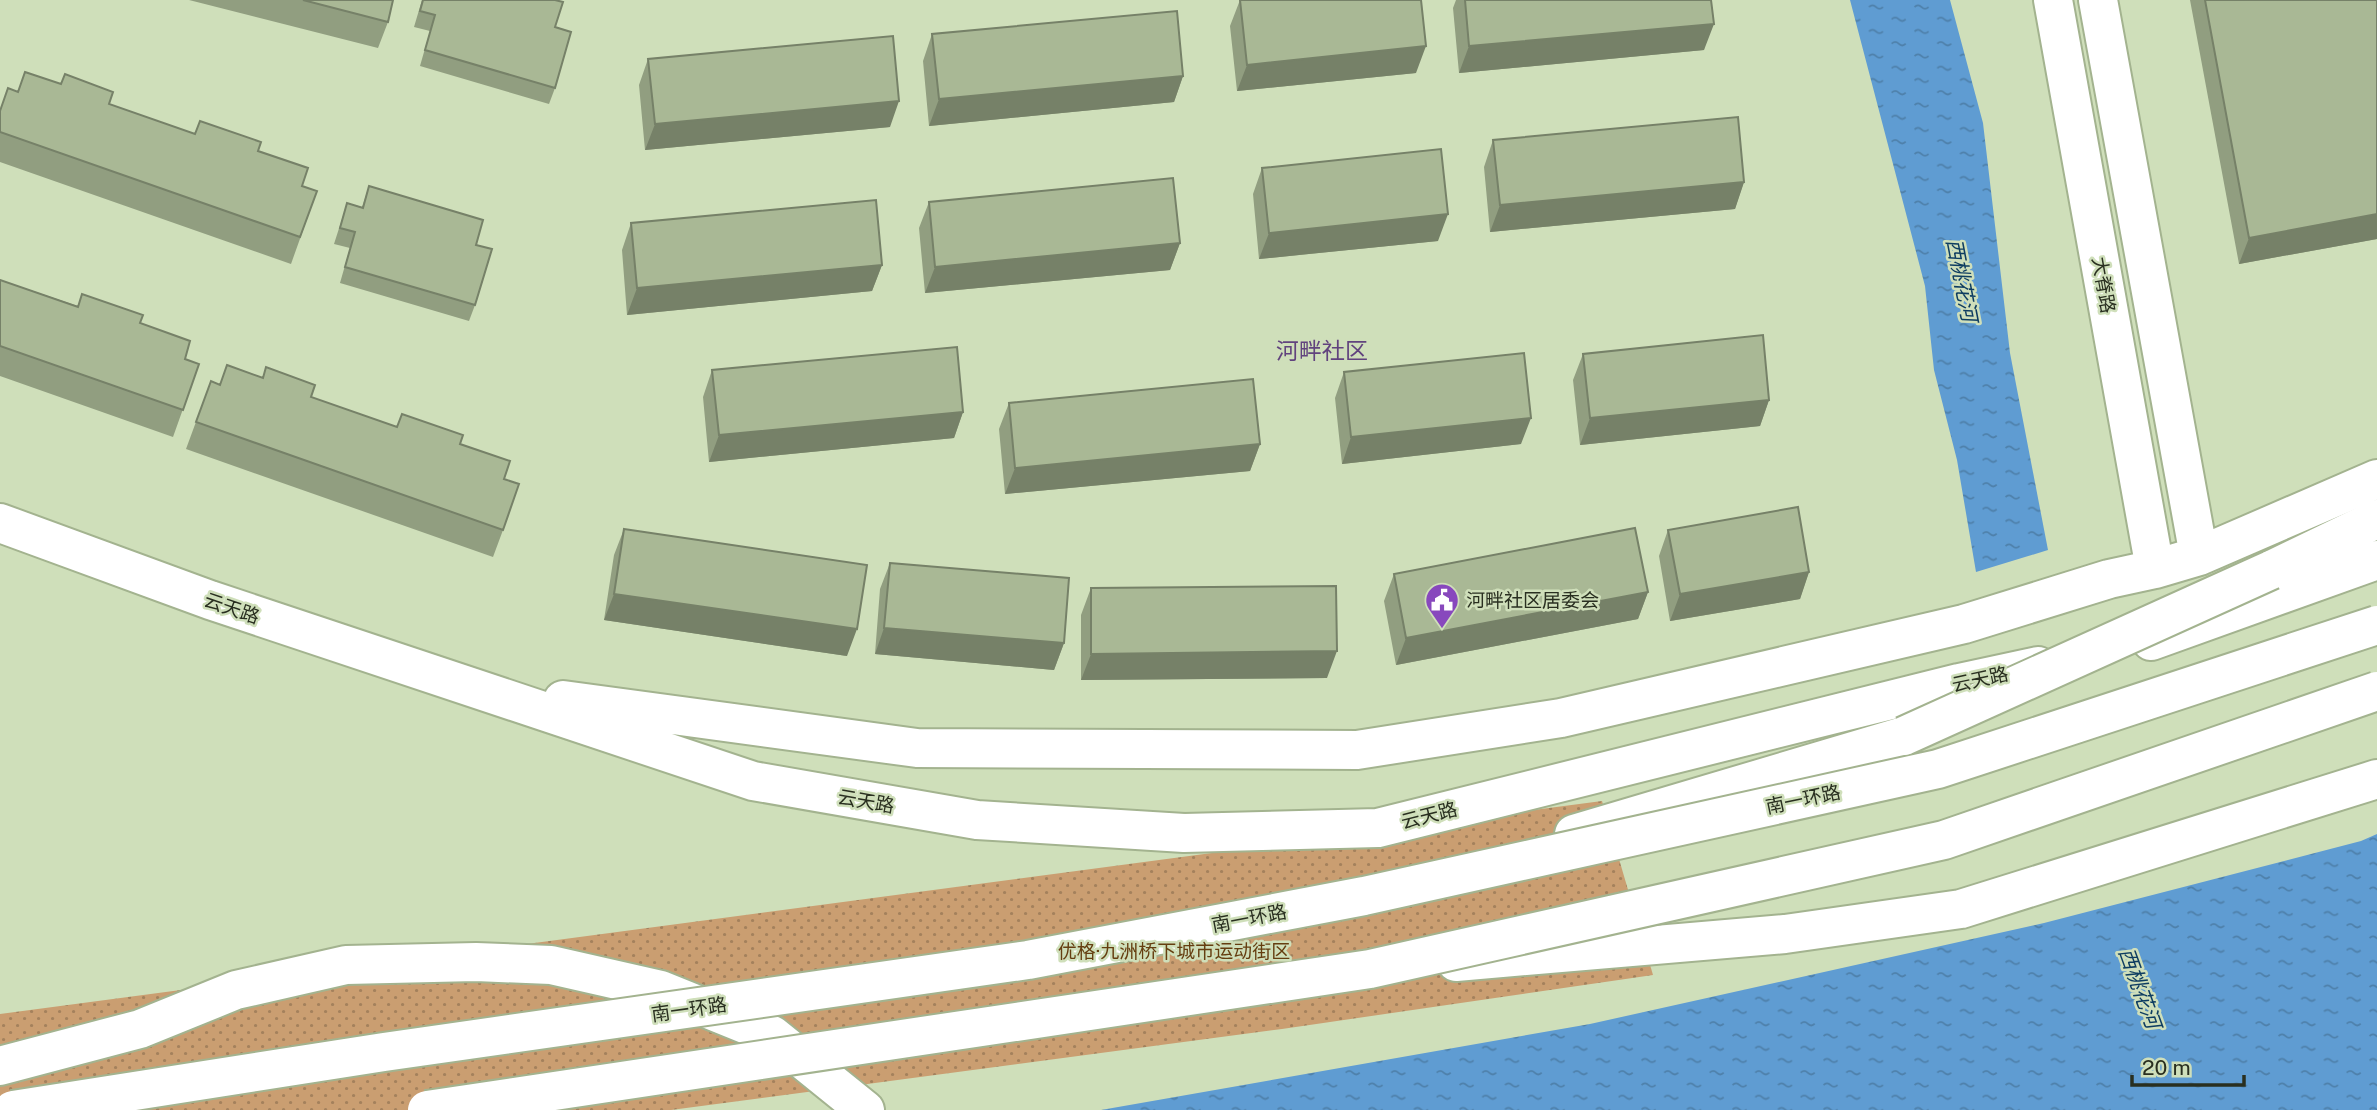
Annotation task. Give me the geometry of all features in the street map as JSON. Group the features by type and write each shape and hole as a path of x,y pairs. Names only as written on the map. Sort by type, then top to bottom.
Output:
{"main road":[{"name":"大脊路","path":"2053,0 2155,569"},
{"path":"2098,0 2199,556"},
{"name":"云天路","path":"467,687 917,748 1357,750 1561,718 1964,624 2109,579 2199,556 2377,479"},
{"path":"1364,896 1904,736 2271,570 2377,519"},
{"name":"云天路","path":"0,523 209,600 753,781 977,820 1184,833 1378,828 1959,683 2135,646 2377,560"},
{"name":"南一环路","path":"13,1110 384,1052 1028,960 1364,896 1938,769 2377,625"},
{"path":"1370,969 1944,840 2377,691"},
{"path":"427,1110 1370,969 1785,934 1961,909 2377,779"},
{"path":"0,1066 140,1029 236,990 346,965 475,962 551,965 661,990 772,1035 865,1110"}],"green space":[{"name":"优格·九洲桥下城市运动街区","path":"1602,801 1653,975 1282,1029 671,1110 0,1110 0,1014"}],"water":[{"name":"西桃花河","path":"1850,0 1950,0 1983,123 2010,353 2048,550 1976,572 1957,460 1934,370 1925,286"},
{"name":"西桃花河","path":"2377,834 2377,1110 1101,1110 1590,1024 2044,923 2361,841"}],"building":[{"path":"303,0 393,0 388,22"},
{"path":"423,0 563,2 555,27 571,32 555,88 425,50 435,15 420,11"},
{"path":"1240,0 1421,0 1426,46 1247,65"},
{"path":"1465,0 1711,0 1714,24 1469,46"},
{"path":"2205,0 2377,0 2377,214 2249,238"},
{"path":"1177,11 1183,76 939,99 932,34"},
{"path":"893,36 899,101 655,124 648,59"},
{"path":"25,72 61,84 65,74 113,92 109,104 195,134 200,121 261,142 258,151 308,168 302,186 317,191 300,237 0,132 0,111 8,88 18,92"},
{"path":"1738,117 1744,182 1500,205 1493,140"},
{"path":"1441,149 1448,214 1269,233 1262,168"},
{"path":"1173,178 1180,243 935,267 929,202"},
{"path":"369,186 483,220 476,245 492,249 475,305 345,267 355,232 340,228 347,203 363,208"},
{"path":"876,200 882,265 637,288 631,223"},
{"path":"0,280 78,307 82,294 143,315 140,323 190,341 185,359 199,364 183,410 0,346"},
{"path":"1763,335 1769,400 1590,418 1583,354"},
{"path":"957,347 963,412 719,435 712,370"},
{"path":"1524,353 1531,418 1351,437 1344,372"},
{"path":"227,365 263,378 266,367 315,385 311,397 397,427 402,414 463,435 460,444 510,461 504,479 519,484 503,530 196,422 211,381 220,385"},
{"path":"1253,379 1260,444 1015,468 1009,403"},
{"path":"1798,507 1809,572 1680,594 1668,530"},
{"path":"1635,528 1648,592 1406,638 1394,574"},
{"path":"624,529 867,565 857,629 614,594"},
{"path":"890,563 1069,578 1064,643 884,628"},
{"path":"1336,586 1337,651 1091,654 1091,588"}],"place":[{"name":"河畔社区居委会","path":"1442,630"}],"district":[{"name":"河畔社区","path":"1322,350"}]}
